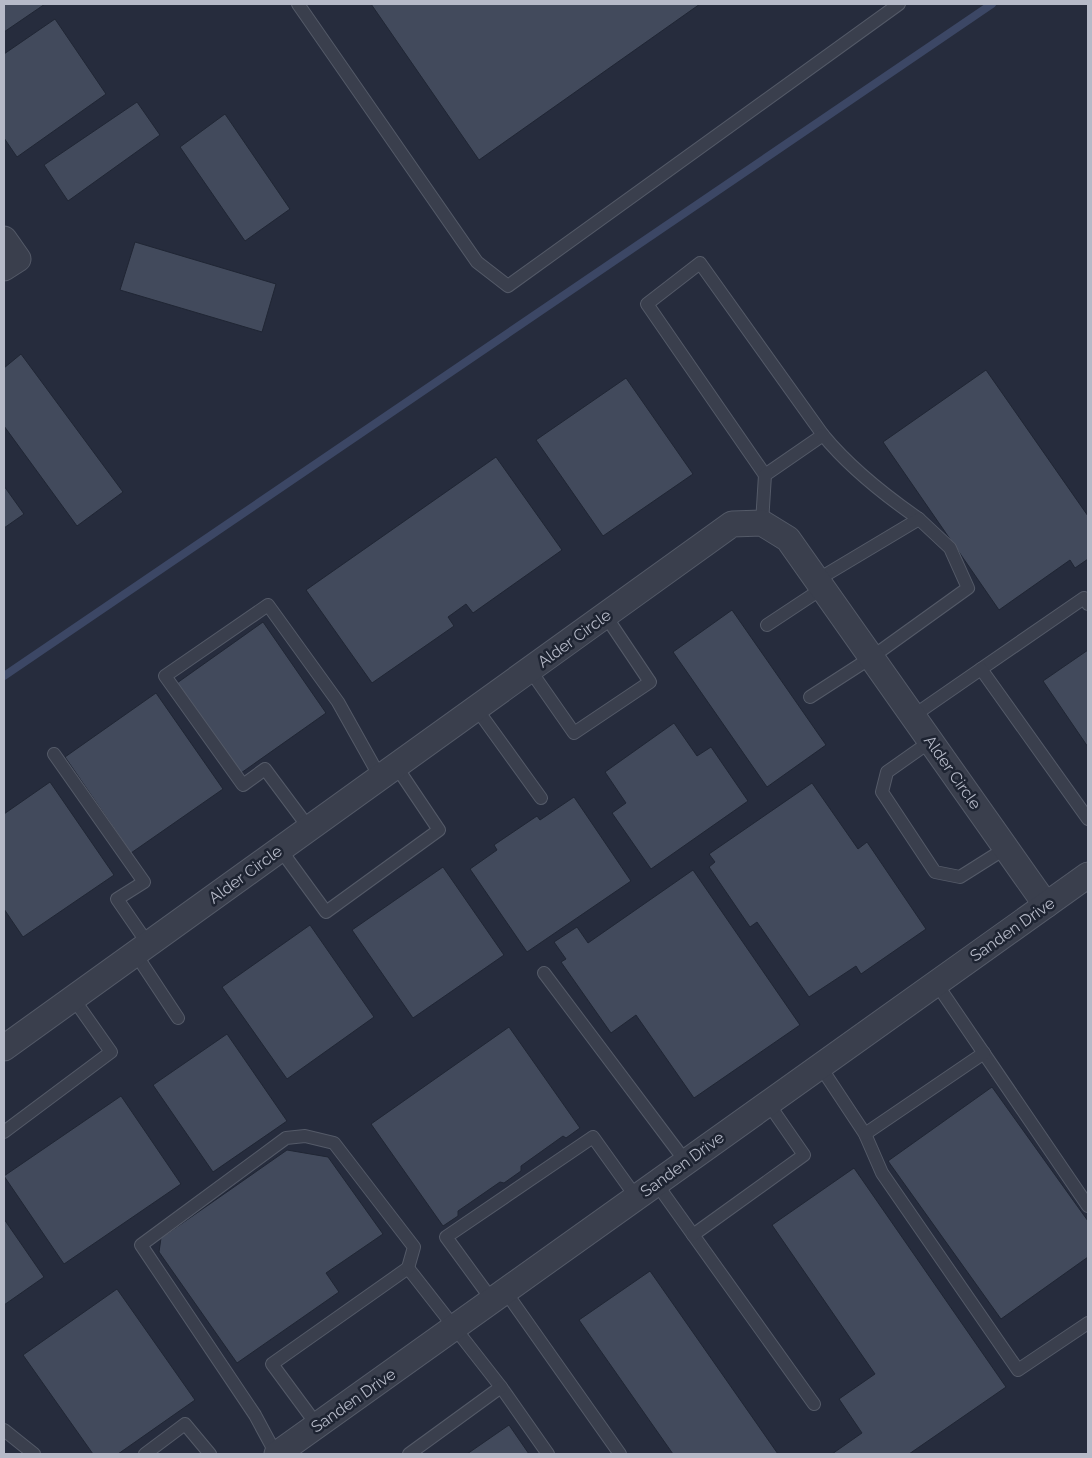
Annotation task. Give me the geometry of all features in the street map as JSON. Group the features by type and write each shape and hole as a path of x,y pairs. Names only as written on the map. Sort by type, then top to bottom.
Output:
{"street":[{"path":"4,239 11,263"},
{"name":"Alder Circle","path":"4,1048 732,524 762,523 788,539 1046,904"},
{"name":"Sanden Drive","path":"283,1452 317,1425 1088,875"}],"lane":[{"path":"298,4 477,262 508,286 899,4"},
{"path":"762,523 765,475 647,304 700,263 836,451 876,488 919,519 950,548 968,588 872,657 810,697"},
{"path":"765,475 823,435"},
{"path":"767,626 820,584 919,519"},
{"path":"913,716 1084,598 1088,604"},
{"path":"280,849 326,912 439,830 388,772 268,605 165,676 243,785 265,770 309,828"},
{"path":"530,670 574,733 650,682 605,616"},
{"path":"981,669 1088,819"},
{"path":"476,708 541,798"},
{"path":"931,742 887,772 882,792 934,872 960,877 1006,848"},
{"path":"54,754 144,882 116,899 178,1018"},
{"path":"544,974 686,1162"},
{"path":"936,983 1088,1206"},
{"path":"4,1132 111,1052 73,998"},
{"path":"865,1134 984,1053"},
{"path":"820,1066 865,1134 882,1173 1018,1370 1088,1323"},
{"path":"693,1235 804,1156 768,1103"},
{"path":"283,1452 141,1245 286,1138 305,1136 334,1143 414,1247 408,1268 272,1364 317,1425"},
{"path":"620,1454 498,1296 446,1237 594,1137 636,1197"},
{"path":"656,1183 814,1404"},
{"path":"408,1268 501,1387 548,1454"},
{"path":"409,1454 501,1387"},
{"path":"145,1454 185,1424 210,1454"},
{"path":"4,1430 34,1454"}],"building":[{"path":"4,4 45,4 4,32"},
{"path":"371,4 700,4 479,160"},
{"path":"55,19 106,94 17,157 4,138 4,54"},
{"path":"137,102 160,135 68,201 44,165"},
{"path":"225,114 290,209 245,241 180,147"},
{"path":"135,242 276,284 262,332 120,290"},
{"path":"21,354 123,492 77,526 4,426 4,368"},
{"path":"986,370 1088,516 1088,559 1075,568 1070,560 999,610 883,442"},
{"path":"626,378 693,474 603,536 536,440"},
{"path":"496,457 562,550 473,613 466,604 448,617 454,626 372,683 306,590"},
{"path":"4,486 24,514 4,528"},
{"path":"732,610 826,745 767,787 673,652"},
{"path":"263,622 326,713 241,773 177,683"},
{"path":"1088,650 1088,747 1043,681"},
{"path":"156,693 223,789 131,853 65,757"},
{"path":"674,723 697,756 711,747 748,801 651,869 612,813 626,803 605,772"},
{"path":"50,782 114,875 23,937 4,909 4,814"},
{"path":"812,783 858,849 867,842 926,929 861,974 856,966 809,997 757,922 750,927 709,867 715,862 709,854"},
{"path":"574,797 631,881 527,952 470,869 497,850 494,845 537,816 540,820"},
{"path":"443,867 504,955 413,1018 352,930"},
{"path":"693,870 800,1025 694,1098 636,1015 611,1033 561,962 566,959 554,942 577,927 588,943"},
{"path":"310,925 374,1017 287,1079 222,987"},
{"path":"509,1027 580,1128 566,1138 563,1136 521,1166 521,1171 504,1183 500,1182 458,1211 458,1216 443,1226 371,1124"},
{"path":"227,1034 287,1121 213,1172 153,1085"},
{"path":"992,1087 1088,1221 1088,1257 1001,1319 888,1161"},
{"path":"121,1096 181,1184 64,1264 4,1176"},
{"path":"287,1150 328,1157 383,1234 326,1273 339,1292 237,1363 159,1252 161,1238"},
{"path":"854,1168 1006,1387 909,1454 832,1454 862,1433 839,1399 875,1374 772,1225"},
{"path":"4,1219 44,1277 4,1305"},
{"path":"650,1271 778,1454 673,1454 579,1320"},
{"path":"117,1289 195,1400 118,1454 93,1454 23,1355"},
{"path":"509,1425 529,1454 467,1454"}],"waterway":[{"path":"4,676 992,4"}]}
